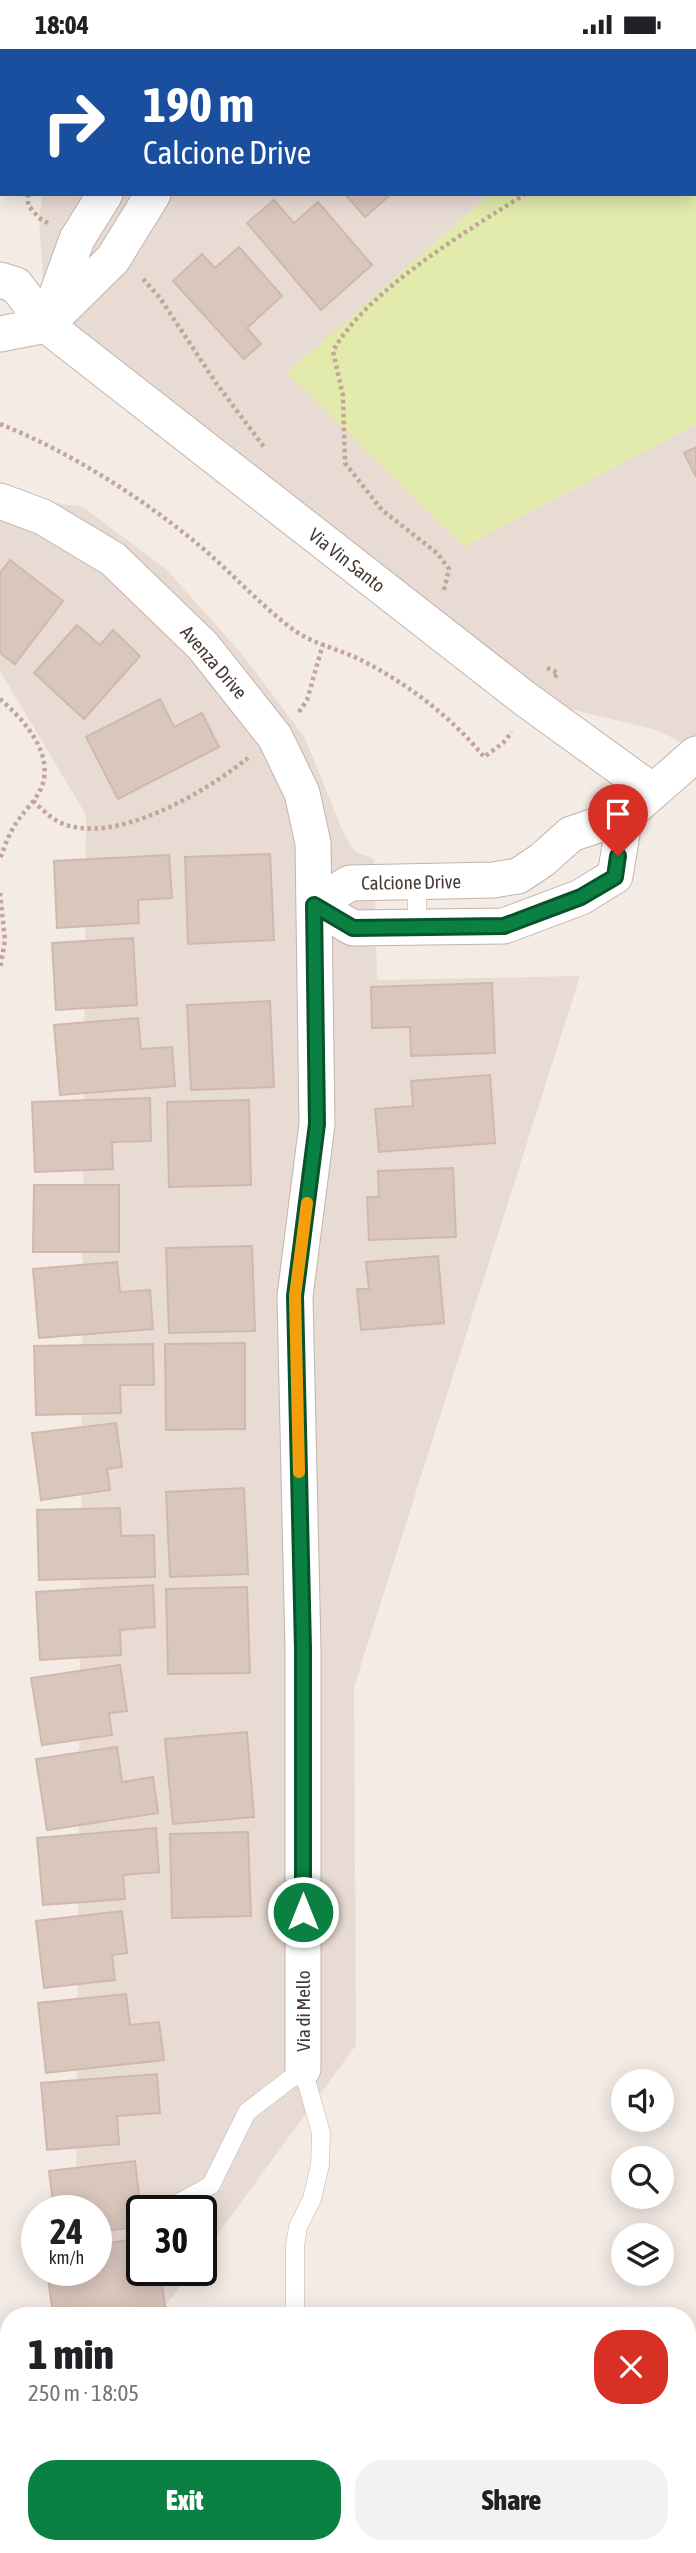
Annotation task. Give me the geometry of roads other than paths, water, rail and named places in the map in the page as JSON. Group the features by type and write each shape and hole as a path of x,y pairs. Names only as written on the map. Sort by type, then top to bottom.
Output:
{"street":[{"path":"46,325 78,239 104,196"},
{"path":"0,334 46,325 113,260 152,196"},
{"name":"Via Vin Santo","path":"0,280 16,285 46,325 524,698 651,790"},
{"name":"Avenza Drive","path":"0,501 43,517 113,559 163,604 203,646 275,737 302,793 310,830 314,905"},
{"name":"Calcione Drive","path":"314,905 350,883 493,880 518,876 542,860 571,834 625,816 651,790 696,754"},
{"path":"651,790 696,790"},
{"path":"314,905 353,928 504,926 581,897 615,877 625,816"},
{"name":"Via di Mello","path":"303,2069 303,1649 295,1296 317,1124 314,905"}],"lane":[{"path":"417,881 417,927"},
{"path":"193,2195 211,2185 247,2112 303,2069 321,2133 320,2165 312,2199 296,2236 295,2307"}]}
